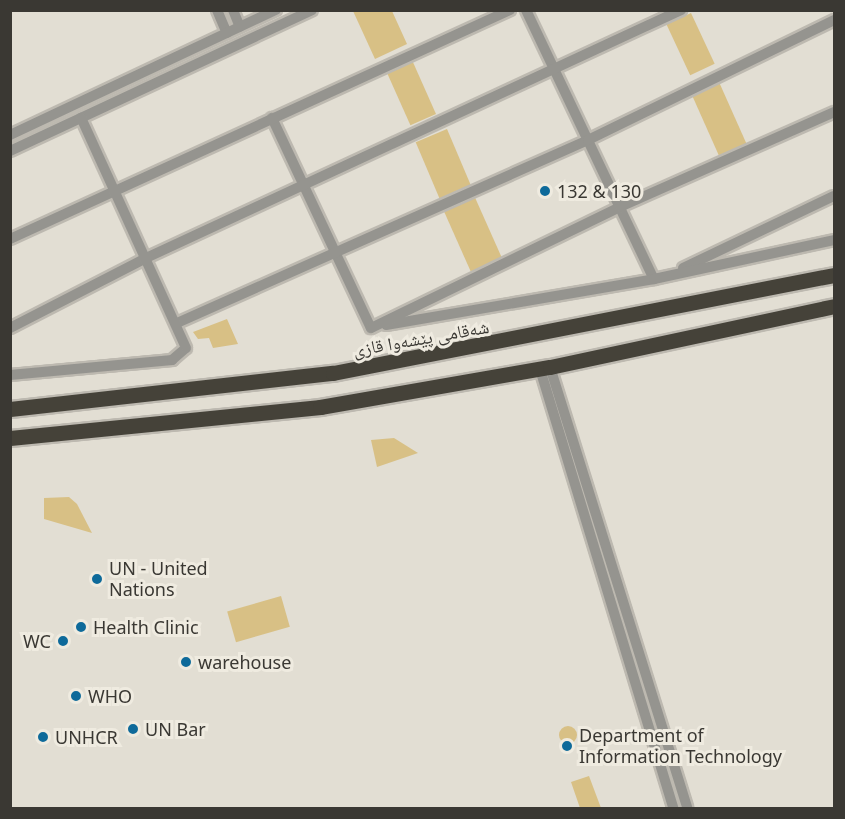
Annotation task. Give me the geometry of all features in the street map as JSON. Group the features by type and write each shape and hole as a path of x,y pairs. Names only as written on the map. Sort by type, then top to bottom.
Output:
{"highway":[{"name":"شەقامی پێشەوا قازی","path":"10,409 333,373 834,275"},
{"path":"10,438 320,407 545,368 834,306"}],"street":[{"path":"217,10 227,33"},
{"path":"233,10 240,27"},
{"path":"10,135 278,10 286,22"},
{"path":"10,151 312,10"},
{"path":"10,239 113,189 510,10"},
{"path":"526,10 654,279"},
{"path":"10,328 146,258 681,10"},
{"path":"177,323 588,140 834,20"},
{"path":"202,44 208,58"},
{"path":"371,328 620,207 834,112"},
{"path":"10,375 177,359 186,348 177,323 81,118"},
{"path":"272,118 371,328"},
{"path":"666,276 834,196"},
{"path":"371,328 654,279 834,240"},
{"path":"545,368 673,808"},
{"path":"545,368 687,808"}],"shaded area":[{"path":"353,11 392,11 407,44 375,59"},
{"path":"691,13 715,64 690,75 667,24"},
{"path":"412,60 436,114 410,125 386,71"},
{"path":"719,82 747,145 720,157 692,94"},
{"path":"447,129 471,185 440,198 416,142"},
{"path":"473,193 505,264 474,278 442,207"},
{"path":"227,319 238,344 213,348 209,338 198,339 193,332"},
{"path":"394,438 418,453 377,467 371,440"},
{"path":"69,497 77,504 92,533 44,519 44,498"},
{"path":"281,596 290,627 236,642 227,611"},
{"path":"568,726 574,729 577,735 574,741 568,744 562,741 559,735 562,729"},
{"path":"589,776 601,808 580,808 571,782"}],"place":[{"name":"132 & 130","path":"545,191"},
{"name":"UN - United Nations","path":"97,579"},
{"name":"Health Clinic","path":"81,627"},
{"name":"WC","path":"63,641"},
{"name":"warehouse","path":"186,662"},
{"name":"WHO","path":"76,696"},
{"name":"UN Bar","path":"133,729"},
{"name":"UNHCR","path":"43,737"},
{"name":"Department of Information Technology","path":"567,746"}]}
